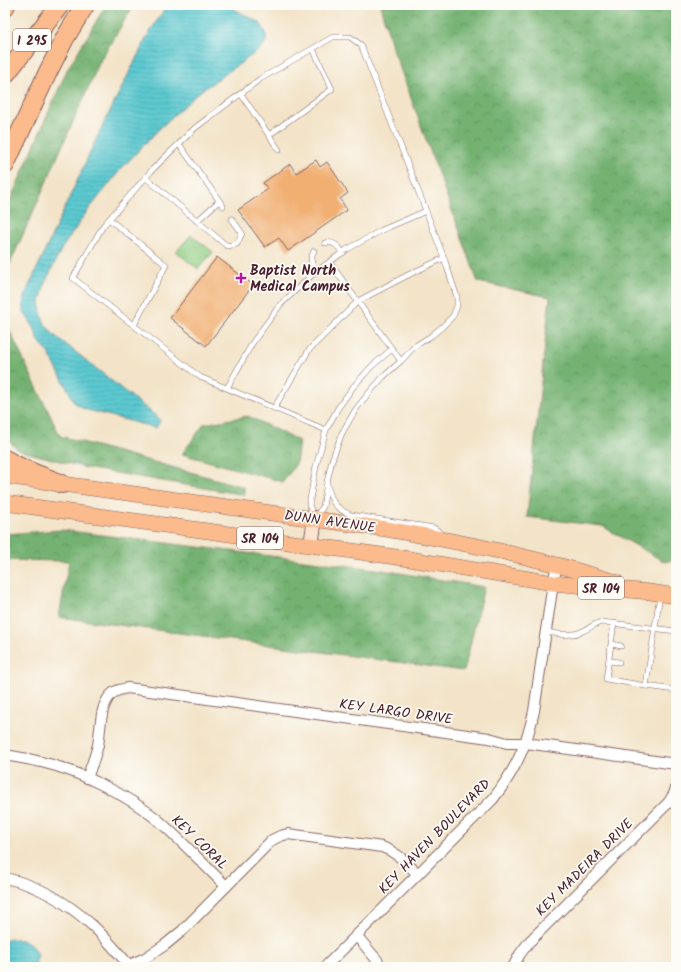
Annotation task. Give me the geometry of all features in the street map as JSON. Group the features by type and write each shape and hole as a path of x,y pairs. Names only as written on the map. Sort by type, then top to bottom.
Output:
{"highway":[{"name":"I 295","path":"5,75 60,5"},
{"path":"5,165 47,74 65,38 85,5"},
{"path":"5,459 62,484"}],"main road":[{"name":"DUNN AVENUE","path":"5,476 386,528 449,540 557,565 655,593"},
{"name":"DUNN AVENUE","path":"5,503 403,558 552,583 676,596"},
{"path":"311,545 315,518"}],"street":[{"name":"KEY HAVEN BOULEVARD","path":"325,967 492,798 503,786 514,769 526,743 534,711 552,583 557,565"},
{"name":"KEY LARGO DRIVE","path":"87,778 94,762 103,710 107,700 113,693 128,688 489,738 507,743 526,743 676,764"},
{"name":"KEY CORAL","path":"5,755 42,762 66,769 129,799 173,833 226,886 272,840 288,834 382,847 396,853 418,874"},
{"name":"KEY MADEIRA DRIVE","path":"513,967 529,942 669,802 676,788"},
{"path":"5,878 31,886 52,896 76,911 94,927 127,966 145,958 165,945 182,931 226,886"},
{"path":"356,935 377,960 380,967"}],"lane":[{"path":"326,430 200,377 73,278 102,226 195,128 260,79 333,37 350,37 361,45 444,258 457,297 457,306 453,316 437,332 415,346 383,377 356,409 342,433 332,460 323,507 315,518 309,505 316,466 326,430 338,408 353,387 372,366 392,349"},
{"path":"269,135 332,89 313,49"},
{"path":"241,94 279,150"},
{"path":"179,144 223,206"},
{"path":"146,178 227,246 237,244 242,233 232,219"},
{"path":"197,221 220,201"},
{"path":"227,388 253,342 280,305 317,271 343,253 382,230 426,211"},
{"path":"109,219 166,265 134,325"},
{"path":"324,243 329,242 335,244 343,253"},
{"path":"314,251 311,255 311,260 312,265 317,271"},
{"path":"274,408 309,350 358,301 444,258"},
{"path":"330,263 401,361"},
{"path":"327,482 331,500 338,508 351,515 434,528 449,540"},
{"path":"646,686 655,628 655,593"},
{"path":"546,632 567,635 582,632 596,623 602,622 676,631"},
{"path":"614,623 606,679 676,690"},
{"path":"612,644 621,646"},
{"path":"644,649 652,650"},
{"path":"609,661 619,662"},
{"path":"642,665 649,666"}],"green space":[{"path":"106,5 134,5 101,59 5,275 5,212 67,70"},
{"path":"380,5 676,5 676,559 665,562 602,526 527,517 550,297 478,282 392,46"},
{"path":"191,235 213,252 198,269 176,252"},
{"path":"5,321 60,436 244,487 245,495 86,468 18,450 5,437"},
{"path":"248,416 299,441 296,464 283,482 182,454 204,424"},
{"path":"61,530 376,569 484,587 464,671 59,617 69,561 5,560 5,534"}],"water":[{"path":"167,5 227,5 260,23 266,33 266,41 262,48 198,93 160,128 120,170 86,213 62,248 45,283 40,302 41,313 45,324 53,334 157,417 160,421 156,428 84,409 75,403 49,354 37,338 35,329 24,312 23,305 24,297 99,133 148,35"},
{"path":"10,938 27,942 33,947 38,955 34,967 5,967 5,940"}],"building":[{"path":"316,160 320,167 327,162 348,193 340,199 347,210 288,251 279,238 265,247 238,210 268,189 263,183 290,164 296,173"},
{"path":"217,257 253,285 206,346 170,318"}],"place":[{"name":"Baptist North Medical Campus","path":"241,278"}]}
